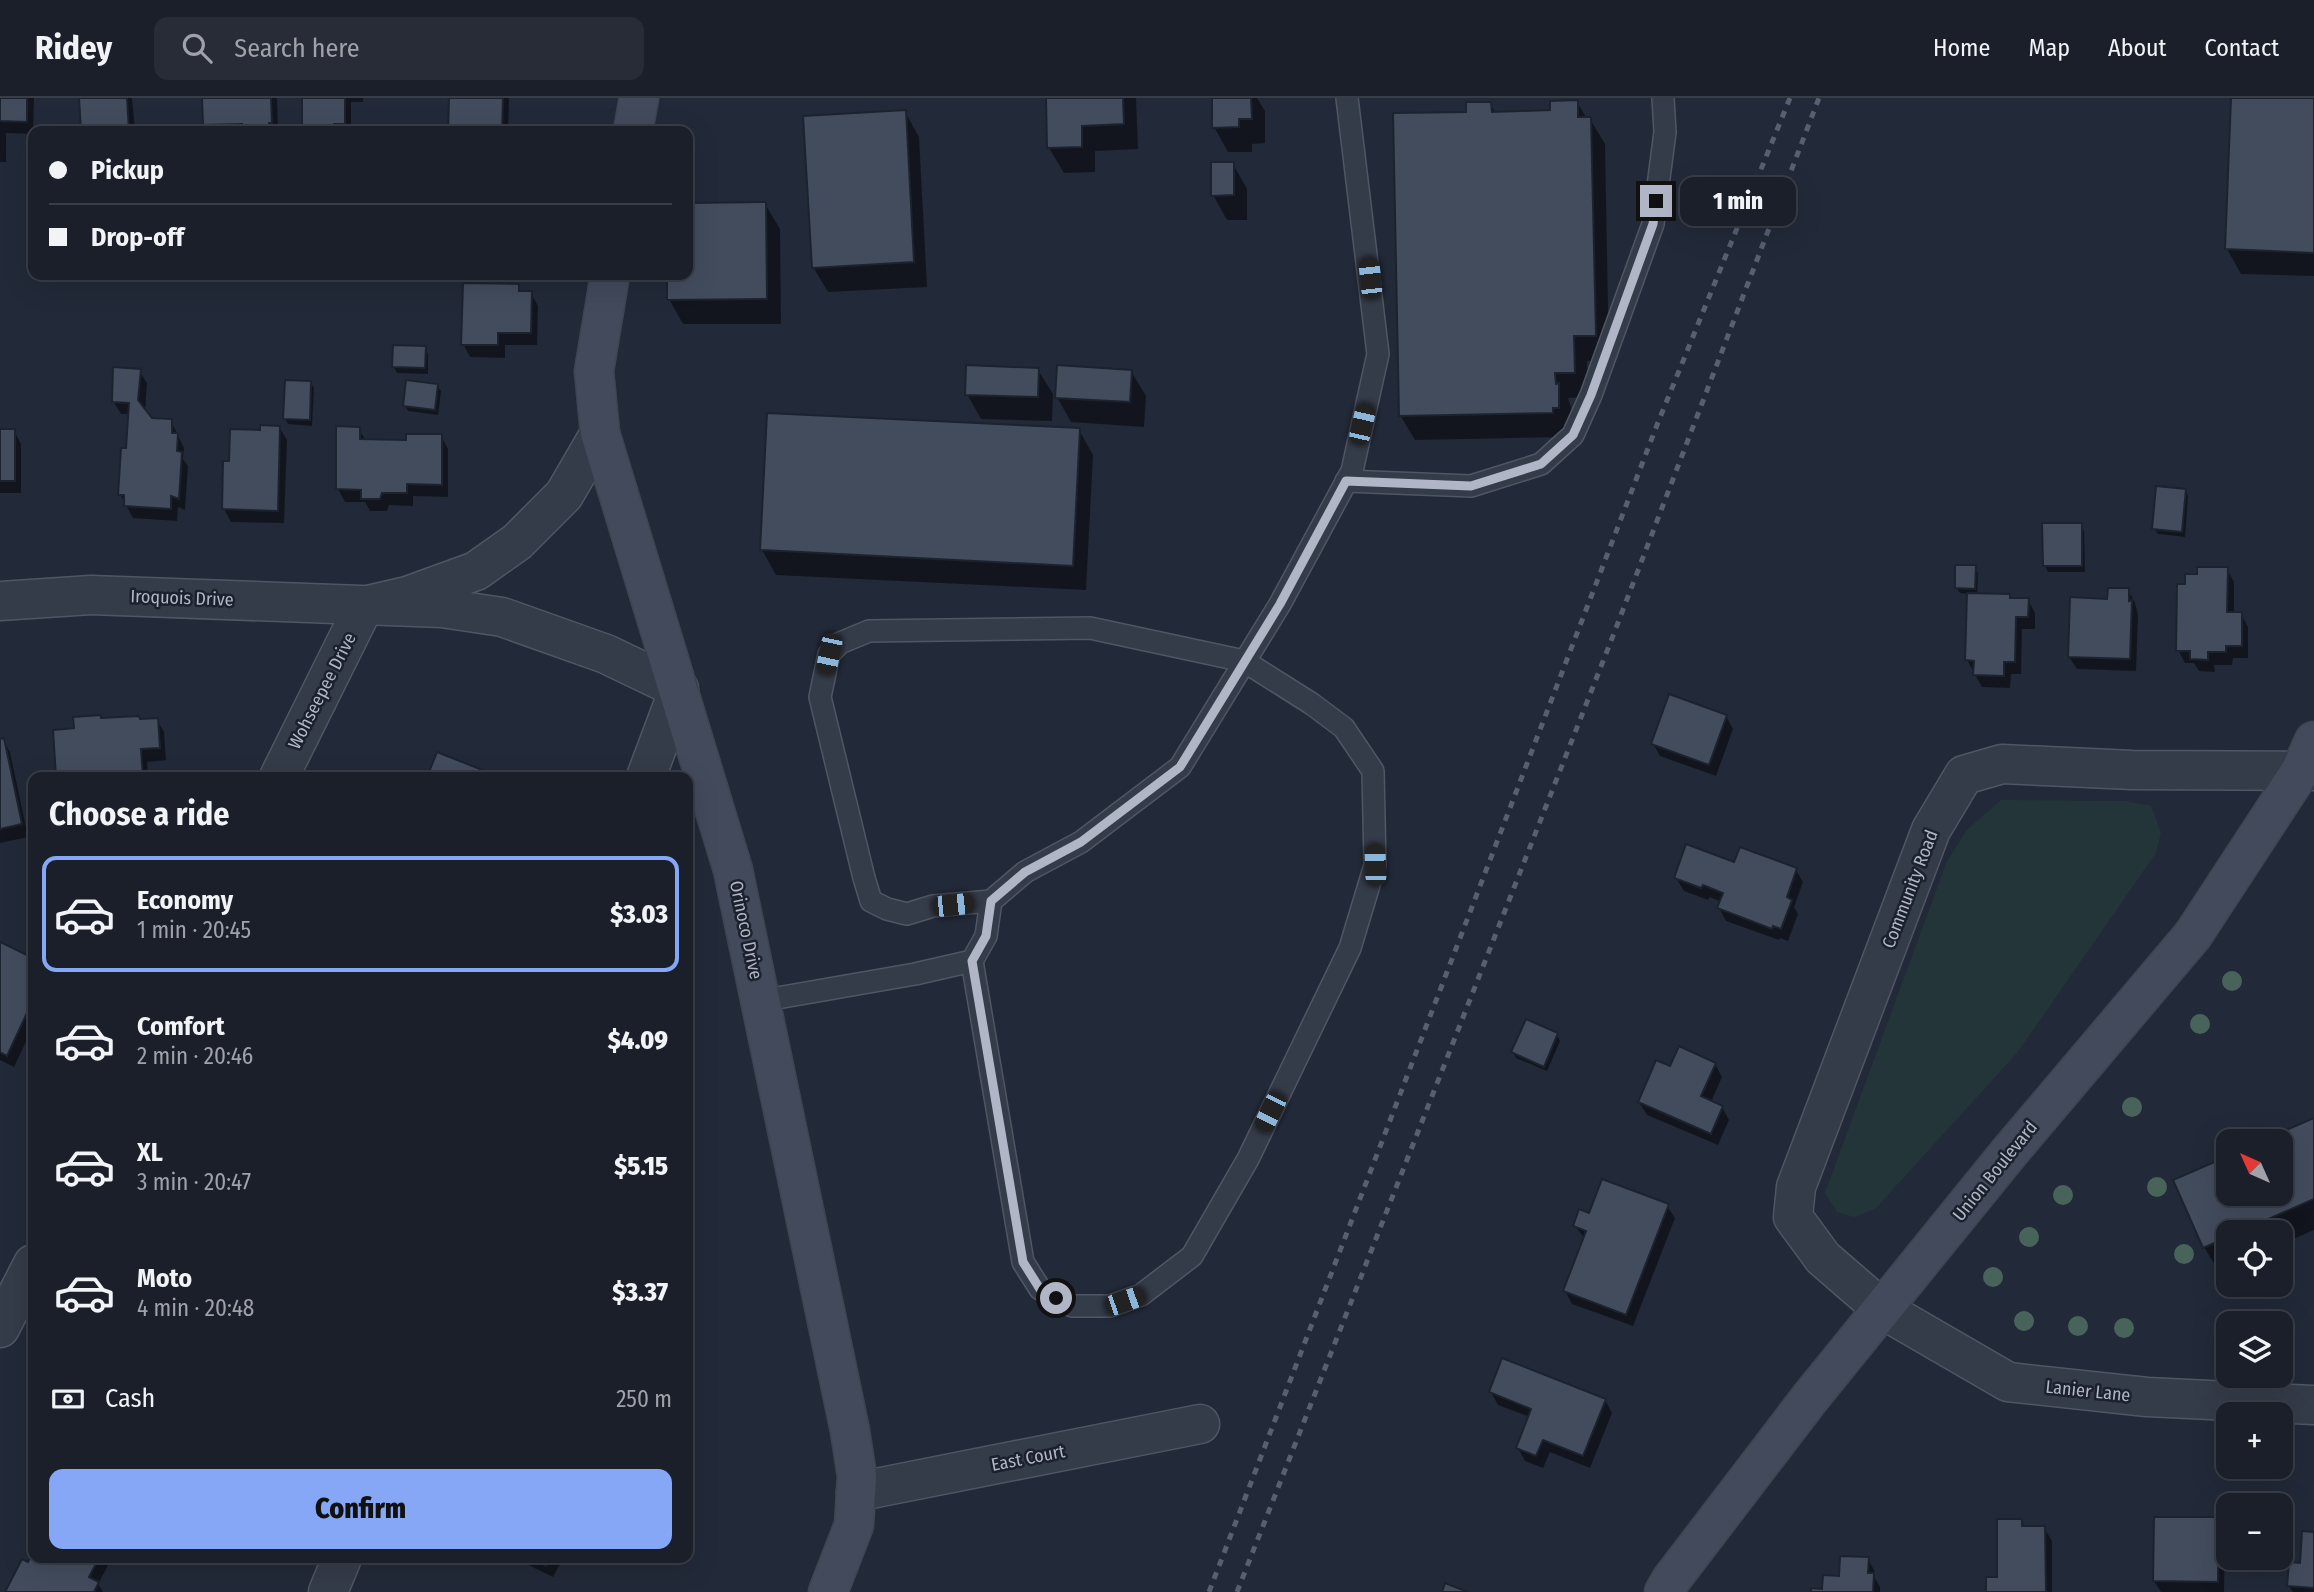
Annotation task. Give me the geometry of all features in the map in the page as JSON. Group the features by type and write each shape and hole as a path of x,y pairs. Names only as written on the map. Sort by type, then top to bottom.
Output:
{"street":[{"path":"634,126 639,98"},
{"name":"Orinoco Drive","path":"609,280 594,370 600,433 733,870 850,1431 857,1476 854,1525 828,1592"},
{"name":"Iroquois Drive","path":"365,606 407,596 476,571 517,542 564,495 600,433"},
{"name":"Iroquois Drive","path":"0,601 91,595 442,608 502,617 606,654 680,689"},
{"name":"Wohseepee Drive","path":"282,772 365,606"},
{"path":"648,772 680,689"},
{"name":"Union Boulevard","path":"1664,1592 1787,1428 1882,1310 2007,1155 2193,935 2310,761"},
{"name":"Community Road","path":"1882,1310 1823,1258 1793,1217 1796,1187 1931,830 1964,775 2002,764 2132,770 2310,761"},
{"path":"0,1328 28,1274"},
{"name":"Lanier Lane","path":"1882,1310 2008,1382 2147,1397 2314,1405"},
{"name":"East Court","path":"856,1492 1200,1423"},
{"path":"328,1592 340,1563"}],"lane":[{"path":"991,901 986,936 972,961 1023,1262 1040,1289 1072,1306 1110,1306 1141,1295 1192,1256 1248,1159 1350,948 1375,865 1373,771 1344,728 1312,704 1244,662 1090,628 869,631 840,643 829,654 820,697 872,901 887,909 906,914 933,906 991,901 1025,872 1081,842 1180,767 1244,662 1280,604 1352,471 1378,354 1347,98"},
{"path":"1346,481 1471,486 1541,464 1573,435 1591,395 1653,224 1665,132 1663,98"},
{"path":"760,1001 915,974 972,961"}],"shaded area":[{"path":"2001,800 2125,801 2151,806 2161,832 2156,853 2017,1053 1875,1209 1854,1217 1837,1212 1825,1193 1947,861 1967,830"}],"building":[{"path":"0,98 27,98 27,122 0,121"},
{"path":"79,98 127,98 129,126 81,126"},
{"path":"202,98 271,98 272,123 269,123 269,126 203,125"},
{"path":"302,98 345,98 345,124 302,126"},
{"path":"449,98 503,98 502,126 448,126"},
{"path":"1046,98 1123,98 1124,124 1082,126 1082,147 1047,148"},
{"path":"1212,98 1251,98 1252,119 1239,119 1239,127 1212,128"},
{"path":"2231,98 2314,98 2314,253 2225,249"},
{"path":"1578,100 1578,117 1591,117 1596,336 1574,336 1575,373 1555,373 1556,384 1559,383 1559,408 1553,408 1553,413 1399,416 1393,113 1466,112 1466,102 1491,102 1492,112 1550,110 1550,101"},
{"path":"906,110 914,262 812,268 803,116"},
{"path":"1211,162 1234,162 1234,195 1211,196"},
{"path":"766,202 767,299 667,300 667,280 693,280 693,203"},
{"path":"463,283 519,284 519,291 532,291 531,333 498,333 498,345 461,345"},
{"path":"393,345 426,346 425,368 392,367"},
{"path":"966,365 1039,368 1038,397 965,395"},
{"path":"1057,365 1132,370 1130,402 1055,398"},
{"path":"113,367 141,369 138,400 152,418 172,419 172,433 178,433 177,451 182,452 179,499 171,496 171,509 124,506 124,495 118,495 121,448 126,448 129,403 112,402"},
{"path":"285,380 311,381 310,420 283,419"},
{"path":"406,380 438,384 435,410 403,406"},
{"path":"767,413 1080,428 1073,566 760,550"},
{"path":"260,425 280,426 278,511 222,509 223,461 229,461 230,429 260,430"},
{"path":"336,426 360,427 360,439 406,440 406,434 442,434 442,485 407,484 407,493 382,493 380,499 361,499 361,490 336,489"},
{"path":"0,429 15,429 15,481 0,481"},
{"path":"2156,486 2186,489 2182,532 2152,529"},
{"path":"2042,523 2082,523 2082,566 2043,566"},
{"path":"1955,565 1976,565 1975,589 1955,588"},
{"path":"2197,567 2228,567 2227,612 2242,612 2242,646 2226,646 2226,652 2208,652 2208,660 2190,659 2190,651 2176,651 2177,584 2185,584 2185,574 2197,574"},
{"path":"2108,588 2129,588 2129,601 2132,600 2130,659 2068,657 2070,597 2107,599"},
{"path":"1967,593 2010,594 2010,598 2029,598 2028,617 2016,617 2015,662 2004,662 2004,676 1973,675 1974,661 1965,660"},
{"path":"1669,694 1727,715 1709,765 1651,744"},
{"path":"101,715 101,718 158,718 160,748 141,749 143,772 56,772 53,730 74,728 73,717"},
{"path":"4,738 22,824 0,829 0,739"},
{"path":"437,752 487,772 429,772"},
{"path":"1686,844 1734,862 1740,847 1797,868 1787,897 1792,900 1781,929 1773,926 1772,929 1717,908 1723,893 1674,878"},
{"path":"0,942 28,956 28,1011 7,1056 0,1052"},
{"path":"1526,1019 1558,1033 1544,1067 1511,1052"},
{"path":"1679,1046 1716,1063 1701,1096 1723,1106 1711,1134 1638,1102 1656,1060 1670,1066"},
{"path":"2314,1118 2314,1199 2266,1220 2216,1220 2216,1242 2203,1248 2173,1180 2216,1161 2216,1206 2293,1206 2293,1129 2289,1129"},
{"path":"1602,1179 1669,1204 1626,1315 1563,1291 1586,1231 1573,1226 1579,1209 1589,1213"},
{"path":"1502,1358 1606,1399 1583,1456 1543,1440 1536,1456 1516,1448 1531,1409 1489,1392"},
{"path":"2154,1517 2216,1517 2218,1582 2153,1581"},
{"path":"1997,1519 2022,1519 2022,1526 2045,1526 2046,1592 1986,1592 1986,1577 1997,1577"},
{"path":"2302,1531 2314,1532 2314,1588 2287,1586 2288,1570 2293,1570 2293,1562 2300,1563"},
{"path":"1840,1556 1869,1557 1868,1573 1874,1573 1873,1592 1811,1592 1811,1588 1822,1589 1823,1575 1839,1576"},
{"path":"22,1559 28,1563 96,1563 89,1577 99,1582 94,1592 5,1592"},
{"path":"1445,1583 1468,1592 1442,1592"}],"railway":[{"path":"1209,1592 1657,425 1790,98"},
{"path":"1237,1592 1611,641 1819,98"}],"route":[{"path":"1056,1298 1040,1289 1023,1262 972,961 986,936 991,901 1025,872 1081,842 1180,767 1280,604 1346,481 1471,486 1541,464 1573,435 1591,395 1653,224 1656,201"}]}
